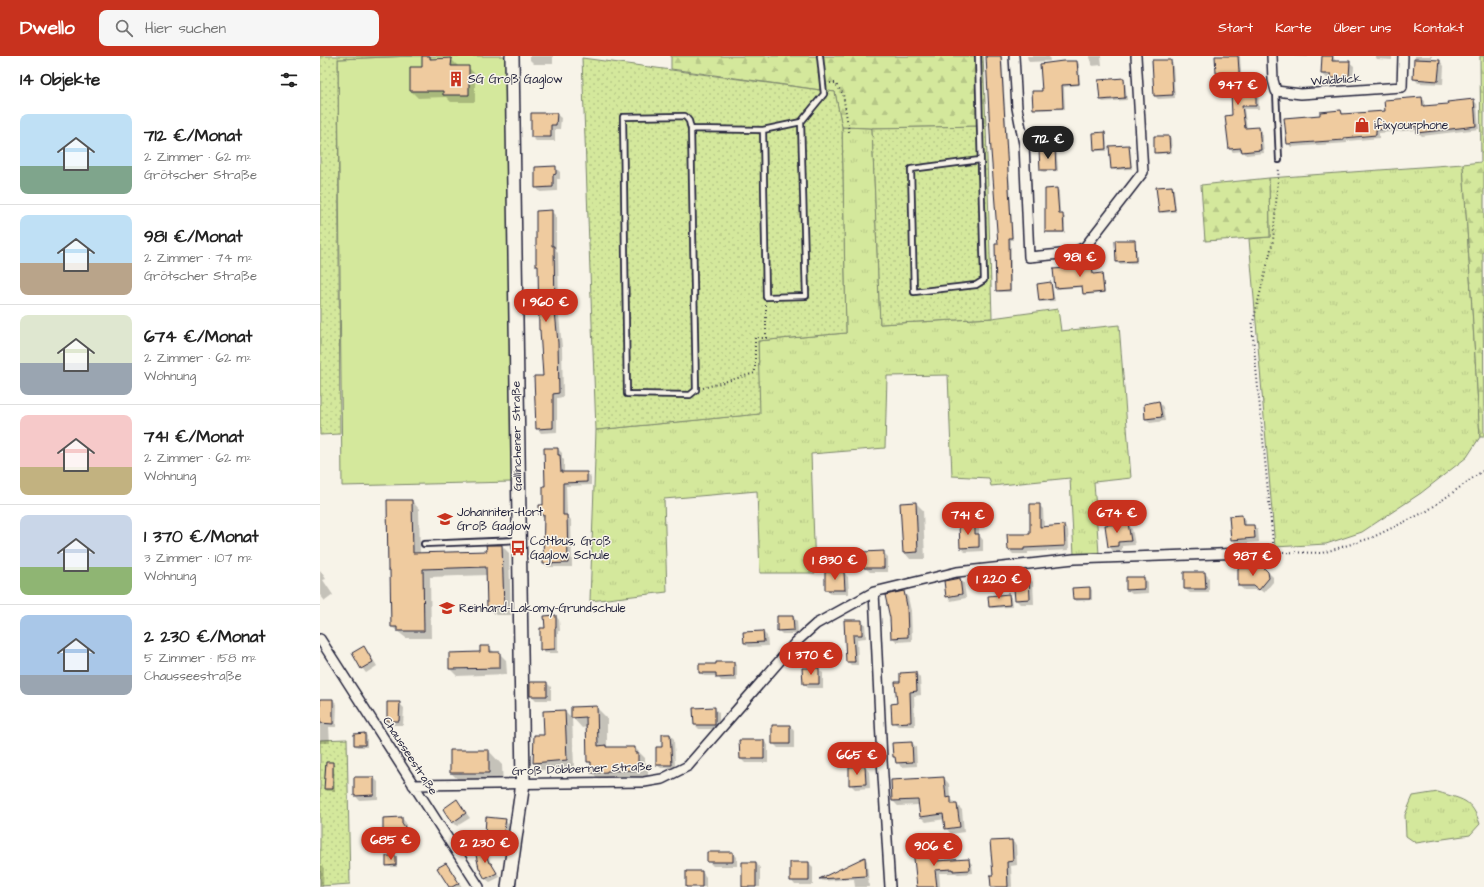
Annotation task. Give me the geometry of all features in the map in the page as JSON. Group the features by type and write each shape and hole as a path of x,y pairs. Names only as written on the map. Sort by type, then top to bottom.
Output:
{"street":[{"name":"Gallinchener Straße","path":"508,887 523,783 518,540 512,56"},
{"path":"1014,56 1017,108 1024,144 1030,257 1072,253 1085,248 1144,172 1136,56"},
{"path":"1272,56 1273,80 1276,91"},
{"name":"Waldblick","path":"1276,91 1301,94 1402,87 1403,56"},
{"name":"Groß Döbberner Straße","path":"413,785 644,782 662,778 688,766 796,642 816,624 874,592 957,572 1074,559 1274,552"},
{"path":"874,592 890,887"},
{"name":"Chausseestraße","path":"320,639 479,887"}],"lane":[{"path":"691,129 763,130 801,122 824,94 820,56"},
{"path":"978,56 984,280 976,285 914,292 911,169 980,160"},
{"path":"1276,91 1279,160"},
{"path":"623,116 685,116 689,121 691,129 696,390 690,395 628,394 623,116"},
{"path":"763,130 766,297 806,296 801,122"},
{"path":"424,544 518,540"}],"path":[{"path":"823,82 835,84 844,94 849,132"},
{"path":"1279,160 1273,241 1252,326 1274,552 1322,553 1371,538 1427,511 1484,470"},
{"path":"696,390 755,373 755,338 766,338 766,297"}],"green space":[{"path":"320,56 413,56 338,59 340,434 320,435"},
{"path":"413,56 507,56 512,482 342,486 338,59"},
{"path":"671,56 983,56 986,126 872,128 842,127 835,92 671,69"},
{"path":"1480,56 1484,56 1484,437 1480,437 1463,164 1481,162"},
{"path":"582,58 835,92 842,127 846,333 758,341 760,414 596,430"},
{"path":"986,126 992,318 880,324 872,128"},
{"path":"842,127 872,128 880,324 992,318 1058,309 1061,331 1119,325 1131,478 1094,482 1099,554 1074,555 1070,478 991,486 989,478 952,476 948,375 887,376 885,448 811,454 815,573 760,573 757,491 664,499 667,592 590,601 596,430 759,414 758,341 846,333"},
{"path":"1463,164 1480,437 1467,457 1421,493 1362,532 1326,544 1275,547 1249,239 1270,237 1269,178"},
{"path":"1269,178 1270,237 1205,241 1201,185"},
{"path":"347,739 350,884 320,886 320,740"},
{"path":"1438,792 1465,801 1477,815 1480,824 1470,835 1416,843 1406,836 1405,815 1413,796"}],"building":[{"name":"SG Groß Gaglow","path":"422,56 430,56 430,59 452,58 451,66 469,66 469,95 443,95 443,91 410,91 410,67 422,67"},
{"path":"986,56 1001,56 1012,238 1009,238 1010,290 996,291 995,244 998,244"},
{"path":"1215,56 1238,56 1240,86 1256,86 1256,106 1242,106 1245,128 1259,127 1261,150 1242,152 1241,148 1229,149 1225,116 1232,115 1231,92 1223,92 1222,73 1216,73"},
{"path":"1322,56 1333,56 1332,61 1350,61 1349,78 1331,78 1331,74 1321,74"},
{"path":"1414,59 1440,60 1438,81 1413,79"},
{"path":"1152,60 1171,60 1173,95 1154,96"},
{"path":"1077,61 1079,84 1062,85 1063,108 1033,109 1032,91 1042,91 1040,64"},
{"path":"1124,78 1125,98 1100,100 1098,80"},
{"path":"1422,97 1423,106 1448,104 1447,102 1474,99 1476,126 1417,133 1417,126 1376,130 1376,135 1344,138 1344,140 1287,144 1284,118 1320,115 1320,112 1341,110 1342,114 1385,111 1384,100"},
{"path":"531,113 557,113 556,125 551,125 551,137 531,137"},
{"path":"1105,132 1106,149 1094,150 1093,133"},
{"path":"1154,136 1169,136 1170,152 1154,153"},
{"path":"1129,145 1131,167 1111,169 1109,146"},
{"path":"1055,149 1056,170 1040,170 1039,150"},
{"path":"556,166 556,174 553,175 553,187 535,188 535,167"},
{"path":"1172,186 1175,210 1159,212 1156,187"},
{"path":"1057,188 1059,214 1063,214 1064,232 1045,232 1045,189"},
{"path":"552,210 552,246 554,246 555,311 558,343 559,393 553,394 553,428 536,429 534,376 543,376 539,330 538,266 536,266 536,211"},
{"path":"1115,240 1135,240 1136,261 1116,262"},
{"path":"1091,259 1093,274 1102,273 1104,292 1083,294 1082,286 1055,288 1053,269 1080,267 1080,261"},
{"path":"1051,282 1053,299 1039,301 1037,284"},
{"path":"1159,401 1162,417 1145,419 1144,404"},
{"path":"544,448 558,448 561,472 587,472 587,482 563,483 563,515 567,515 568,563 543,564 544,515 539,515 539,505 543,505 543,486 545,486"},
{"path":"387,500 412,500 413,553 487,551 486,545 502,545 504,608 487,608 486,567 423,569 424,631 397,631 397,627 391,627 390,570 388,570"},
{"path":"916,502 918,552 903,553 900,503"},
{"path":"1030,504 1040,504 1040,527 1064,525 1065,546 1008,550 1007,534 1030,534"},
{"path":"1242,515 1243,525 1254,525 1255,538 1231,540 1229,516"},
{"path":"975,523 975,534 979,534 979,547 960,548 959,524"},
{"path":"1128,523 1131,541 1118,542 1118,546 1108,547 1105,525"},
{"path":"884,551 884,568 864,568 863,552"},
{"path":"1258,562 1268,572 1269,578 1259,590 1254,586 1238,586 1238,568 1253,568"},
{"path":"825,572 844,572 845,590 825,590"},
{"path":"1184,572 1205,572 1206,589 1184,589"},
{"path":"1029,577 1030,599 1015,600 1013,578"},
{"path":"1126,577 1144,577 1144,589 1126,590"},
{"path":"960,578 962,594 946,597 944,581"},
{"path":"1090,587 1090,599 1073,599 1072,588"},
{"path":"904,591 907,606 908,637 891,638 890,618 885,595"},
{"path":"1009,594 1010,605 989,607 988,596"},
{"path":"556,615 555,649 540,650 540,628 545,628 544,616"},
{"path":"777,616 793,616 794,630 777,631"},
{"path":"844,620 862,620 862,635 853,635 855,662 846,662"},
{"path":"763,631 764,642 744,643 743,632"},
{"path":"364,646 373,662 361,669 352,653"},
{"path":"480,646 490,646 490,652 500,652 500,668 449,669 449,653 480,652"},
{"path":"716,662 734,662 734,677 716,678 716,673 699,673 699,664 716,664"},
{"path":"802,668 819,668 819,684 803,684"},
{"path":"916,672 917,691 910,692 911,722 892,723 891,704 897,703 895,682 900,682 900,673"},
{"path":"530,682 547,682 547,696 530,696"},
{"path":"320,699 333,699 333,724 320,723"},
{"path":"387,702 400,702 399,721 387,721"},
{"path":"597,706 598,746 606,745 606,747 635,747 635,753 638,753 638,770 591,773 591,762 587,762 586,717 571,718 571,707"},
{"path":"715,707 715,725 694,725 693,708"},
{"path":"565,710 567,760 533,763 534,735 544,735 543,711"},
{"path":"772,725 790,725 790,744 772,744"},
{"path":"365,733 365,745 354,745 354,734"},
{"path":"662,734 670,734 672,765 656,765 656,747 662,747"},
{"path":"739,740 764,740 764,759 740,759"},
{"path":"912,742 913,762 896,763 895,757 893,757 892,743"},
{"path":"450,750 489,750 489,773 450,773"},
{"path":"326,762 333,762 333,789 324,789"},
{"path":"865,766 866,784 849,785 849,767"},
{"path":"354,777 374,777 374,795 354,796"},
{"path":"944,777 946,798 951,797 951,804 957,804 960,827 945,829 943,814 920,817 918,800 892,801 891,780"},
{"path":"457,799 466,813 452,823 443,809"},
{"path":"402,817 402,823 405,827 402,831 402,838 383,838 383,818"},
{"path":"486,817 506,819 503,836 485,834"},
{"path":"1012,840 1013,861 1007,862 1008,887 991,887 990,875 993,875 990,841"},
{"path":"935,848 936,861 969,859 970,870 935,870 937,887 917,887 913,849"},
{"path":"484,849 489,863 491,863 497,873 485,879 479,868 475,851"},
{"path":"707,852 733,852 733,862 707,862"},
{"path":"386,856 396,856 396,865 386,866"},
{"path":"865,857 866,876 819,879"},
{"path":"742,862 756,862 756,887 742,887"},
{"path":"790,862 809,862 809,881 790,881"},
{"path":"446,863 459,883 452,887 449,887 437,868"},
{"path":"686,871 702,871 702,887 686,887"}],"place":[{"name":"SG Groß Gaglow","path":"456,79"},
{"name":"ifixyourphone","path":"1362,125"},
{"name":"Johanniter-Hort Groß Gaglow","path":"445,519"},
{"name":"Cottbus, Groß Gaglow Schule","path":"518,548"},
{"name":"Reinhard-Lakomy-Grundschule","path":"447,608"}]}
